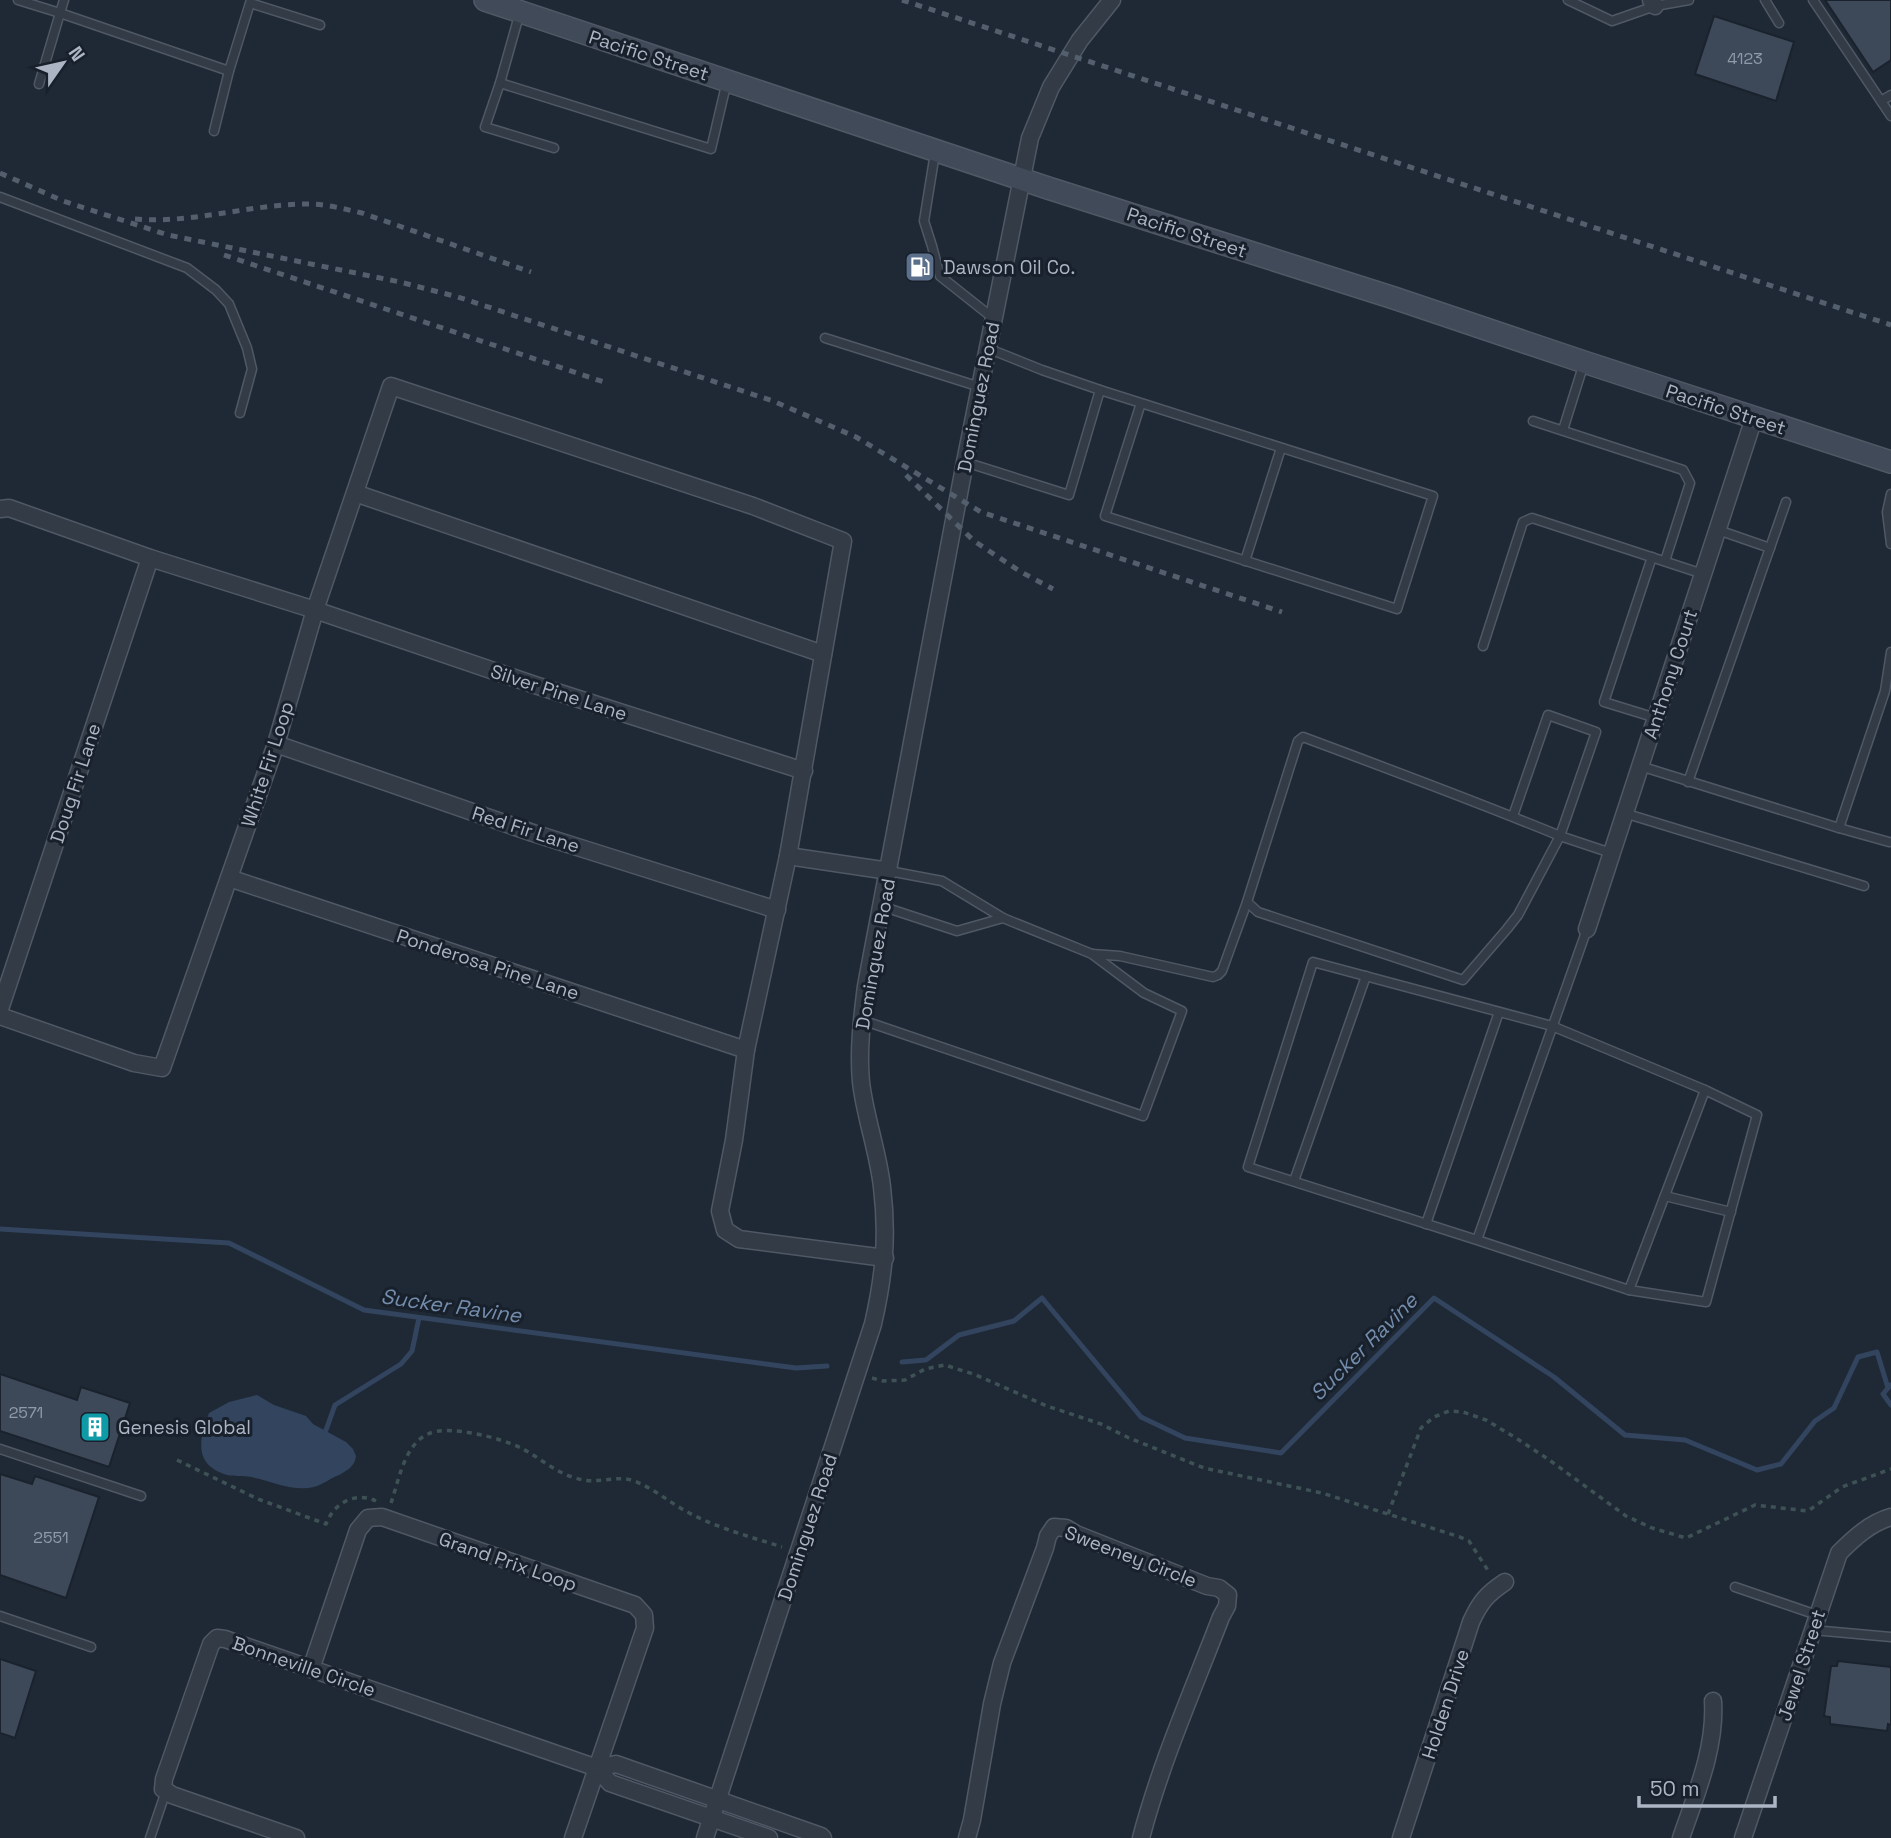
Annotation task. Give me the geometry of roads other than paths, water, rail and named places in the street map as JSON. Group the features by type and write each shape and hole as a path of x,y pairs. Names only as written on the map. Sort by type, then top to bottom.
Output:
{"main road":[{"name":"Pacific Street","path":"485,0 1021,179 1394,298 1891,462"}],"street":[{"name":"Dominguez Road","path":"705,1838 857,1374 881,1289 885,1258 882,1184 861,1080 862,1019 866,986 987,348 1034,126 1051,87 1080,40 1112,0"},
{"name":"White Fir Loop","path":"0,1016 134,1063 162,1068 276,744 315,610 391,386 753,506 843,541 823,654"},
{"name":"Anthony Court","path":"1587,929 1754,418"},
{"path":"355,493 823,654 788,856 747,1050 720,1211 726,1230 739,1239 885,1258"},
{"path":"0,509 9,508 150,558 315,610"},
{"name":"Doug Fir Lane","path":"0,1009 150,558"},
{"name":"Silver Pine Lane","path":"315,610 535,685 804,771"},
{"name":"Red Fir Lane","path":"276,744 533,833 777,910"},
{"path":"788,856 889,870"},
{"name":"Ponderosa Pine Lane","path":"229,878 747,1050"},
{"name":"Grand Prix Loop","path":"311,1668 358,1530 368,1518 382,1517 635,1605 644,1615 645,1628 597,1768"},
{"name":"Jewel Street","path":"1743,1838 1839,1553 1858,1534 1880,1520 1891,1517"},
{"name":"Sweeney Circle","path":"967,1838 1002,1663 1048,1536 1054,1527 1066,1528 1183,1577 1219,1588 1228,1595 1227,1606 1165,1761 1141,1838"},
{"name":"Holden Drive","path":"1401,1838 1471,1622 1479,1604 1502,1584"},
{"name":"Bonneville Circle","path":"166,1791 163,1789 164,1779 211,1644 217,1639 225,1639 597,1768 610,1783 711,1818"},
{"path":"1681,1838 1712,1740 1713,1701"},
{"name":"Bonneville Circle","path":"597,1768 616,1764 717,1799"},
{"path":"573,1838 597,1768"},
{"path":"166,1791 296,1838"},
{"path":"717,1799 823,1838"},
{"path":"711,1818 769,1838"}],"lane":[{"path":"18,0 229,71"},
{"path":"39,84 64,0"},
{"path":"1572,1 1612,21 1653,3 1689,0"},
{"path":"1765,0 1779,23"},
{"path":"1813,0 1891,116"},
{"path":"214,131 251,1 320,25"},
{"path":"520,12 485,127 554,148"},
{"path":"500,83 711,149 727,81"},
{"path":"1881,101 1891,94"},
{"path":"936,150 924,221 940,276 993,318"},
{"path":"0,197 187,268 216,290 229,304 247,348 252,369 240,413"},
{"path":"825,338 980,387"},
{"path":"987,348 1100,390 1141,403 1281,448 1433,496 1397,609 1105,516 1141,403"},
{"path":"1563,430 1584,362"},
{"path":"965,462 1069,495 1100,390"},
{"path":"1533,421 1683,470 1690,484 1665,561"},
{"path":"1245,561 1281,448"},
{"path":"1891,494 1887,512 1891,544"},
{"path":"1688,782 1786,502"},
{"path":"1483,646 1523,522 1532,518 1703,574"},
{"path":"1718,530 1770,548"},
{"path":"1652,557 1604,702 1656,718"},
{"path":"1839,828 1885,691 1891,652"},
{"path":"1247,902 1258,912 1463,980 1518,915 1560,836 1596,732 1548,715 1513,816"},
{"path":"1092,954 1120,956 1213,977 1222,971 1298,741 1303,737 1611,853"},
{"path":"1640,766 1889,842"},
{"path":"1625,813 1864,886"},
{"path":"862,1019 1143,1116 1182,1011 1144,993 1092,954 1003,918 942,881 889,870"},
{"path":"881,906 957,931 1003,918"},
{"path":"1477,1240 1587,929"},
{"path":"1313,962 1499,1012 1552,1026 1705,1090 1757,1115 1706,1303 1629,1290 1248,1167 1313,962"},
{"path":"1294,1181 1366,976"},
{"path":"1426,1224 1499,1012"},
{"path":"1629,1290 1705,1090"},
{"path":"1665,1196 1731,1212"},
{"path":"0,1449 141,1496"},
{"path":"1735,1587 1815,1622 1891,1637"},
{"path":"0,1616 91,1647"},
{"path":"150,1838 166,1791"}],"water":[{"path":"257,1395 274,1405 306,1416 313,1424 346,1442 356,1456 353,1465 320,1485 307,1488 216,1471 208,1465 202,1450 201,1441 209,1413 229,1402"}],"waterway":[{"name":"Sucker Ravine","path":"0,1229 229,1243 364,1310 796,1368 827,1366"},
{"name":"Sucker Ravine","path":"902,1362 926,1360 959,1335 1014,1321 1042,1298 1141,1417 1185,1438 1281,1453 1434,1298 1554,1377 1625,1435 1685,1440 1757,1470 1781,1464 1815,1421 1834,1408 1858,1357 1877,1352 1888,1388 1891,1385"},
{"path":"326,1430 335,1405 401,1364 412,1351 419,1318"},
{"path":"1888,1388 1883,1394 1891,1405"}],"railway":[{"path":"902,0 1891,325"},
{"path":"0,173 63,201 168,235 400,282 458,297 773,401 856,437 981,512 1282,612"},
{"path":"135,219 178,219 265,207 322,205 362,213 531,272"},
{"path":"224,255 604,382"},
{"path":"906,475 974,541 1053,589"}],"place":[{"name":"Dawson Oil Co.","path":"920,267"},
{"name":"Genesis Global","path":"95,1427"}]}
